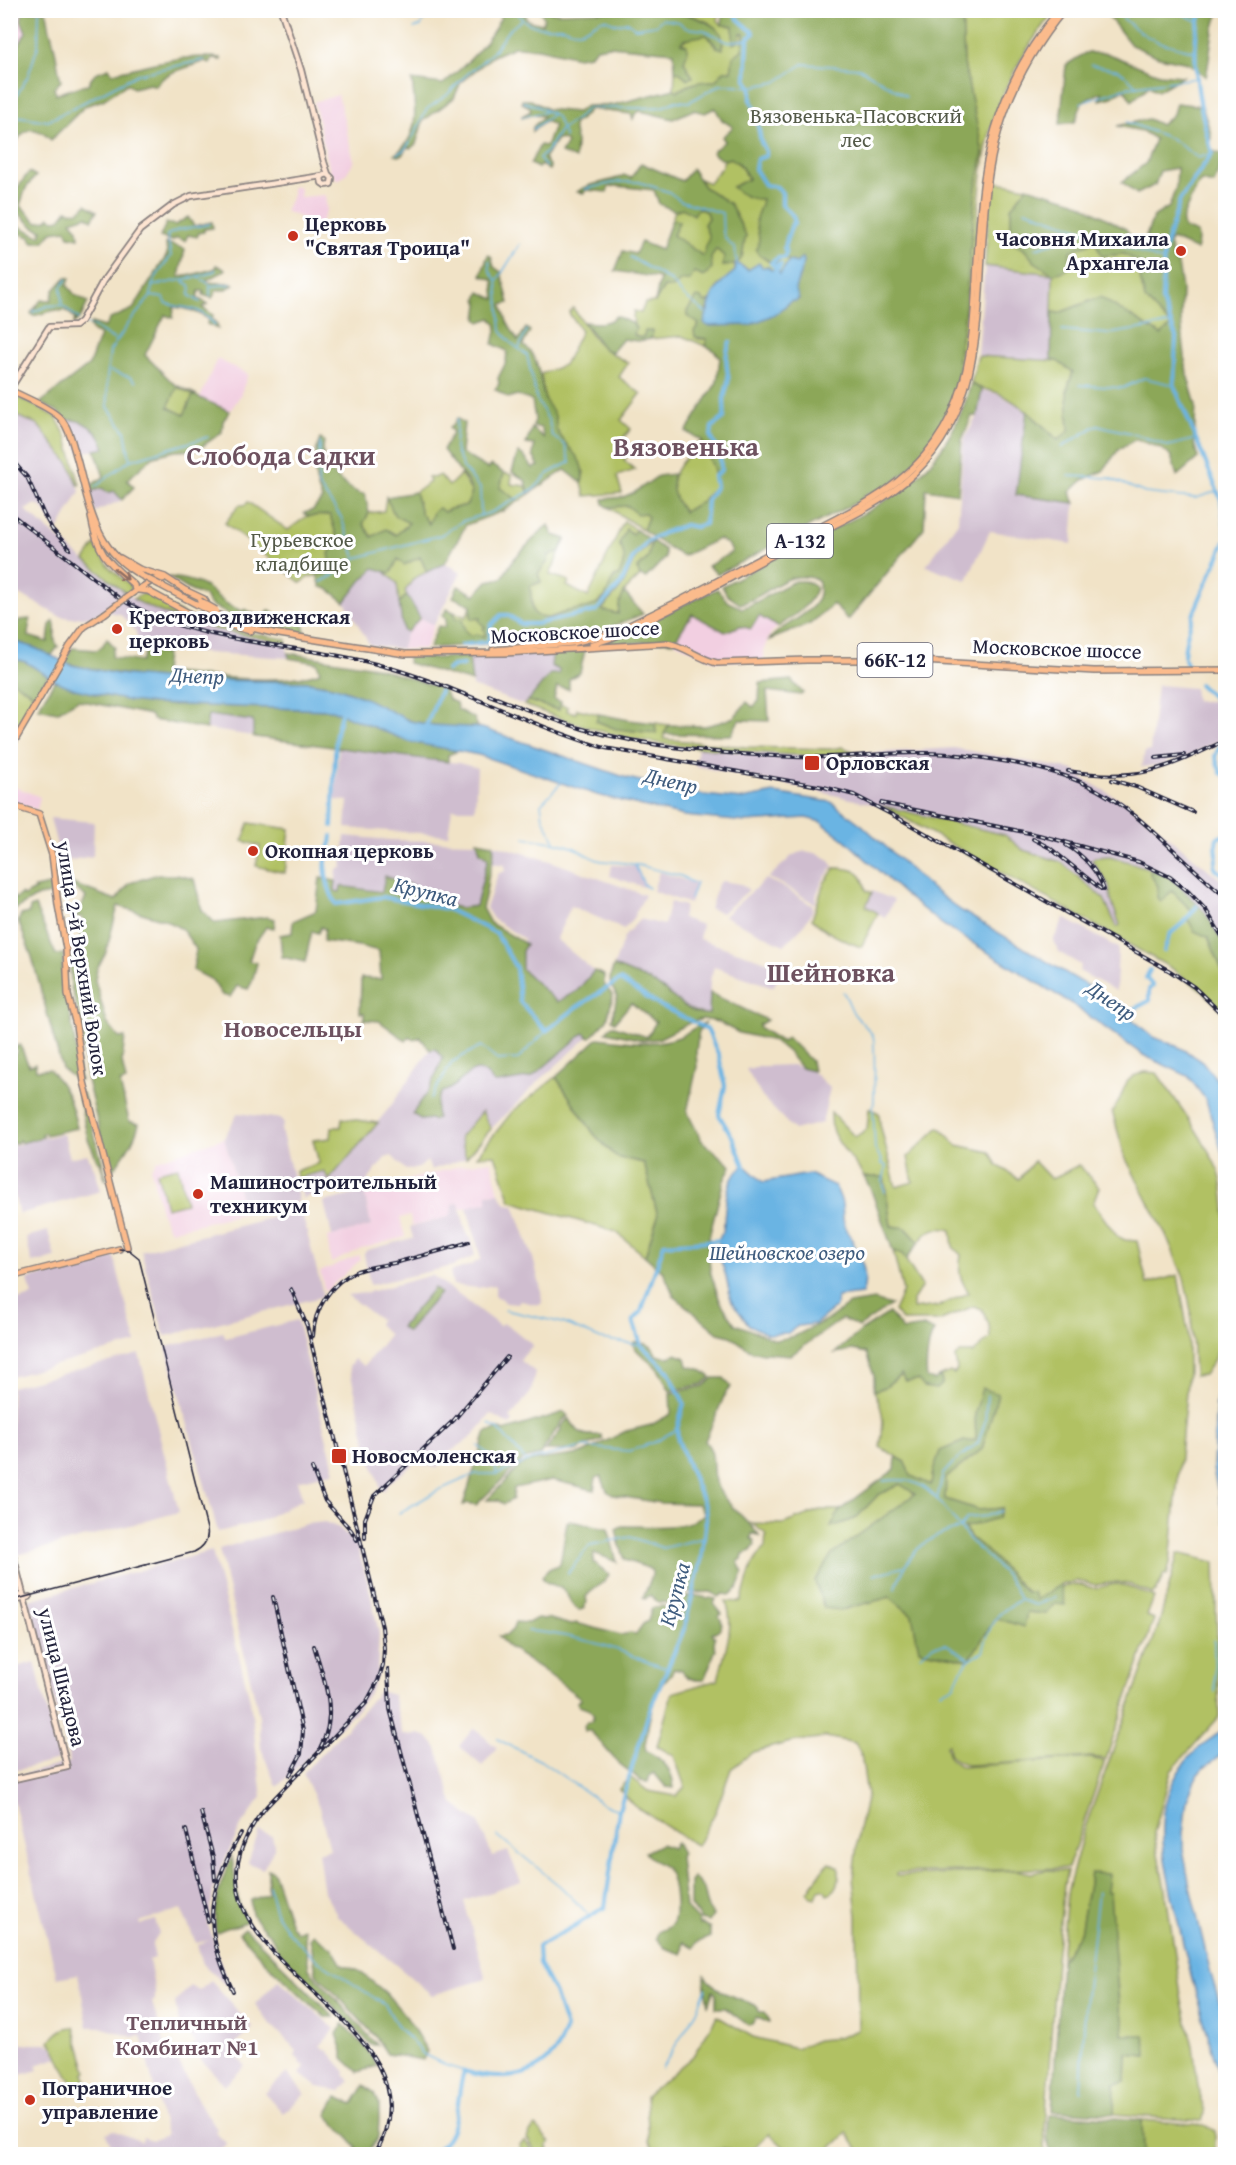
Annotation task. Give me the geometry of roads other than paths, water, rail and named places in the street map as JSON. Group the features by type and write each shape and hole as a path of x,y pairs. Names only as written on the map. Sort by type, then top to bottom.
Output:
{"main road":[{"path":"136,591 134,585 115,569 98,546 71,437 63,422 56,414 10,389 49,327 75,326 81,321 104,281 140,230 159,215 191,196 324,176 324,162 301,70 281,10"},
{"name":"А-132","path":"473,653 573,643 613,633 864,504 894,485 917,465 948,422 957,404 966,374 974,313 983,187 997,121 1022,64 1059,10"},
{"name":"А-132","path":"570,648 604,641 624,633 872,504 913,474 934,450 956,415 970,375 978,314 987,187 1001,122 1026,66 1064,10"},
{"path":"84,486 105,546 117,560 142,576 199,603"},
{"path":"101,537 120,558 139,569 165,577 204,599 208,606 207,610 200,616 194,616"},
{"path":"10,749 70,646 84,627 155,579 160,578 199,603"},
{"path":"136,591 148,591 194,616 229,626 273,633"},
{"name":"Московское шоссе","path":"199,603 243,625 273,633 394,653 427,655 667,643 681,646 707,661 717,663 904,660 1095,671 1226,670"},
{"name":"улица 2-й Верхний Волок","path":"12,805 39,814 52,855 66,949 68,995 76,1025 84,1082 127,1247"},
{"path":"10,1277 127,1247"},
{"name":"улица Шкадова","path":"10,1543 26,1597 67,1767 10,1780"},
{"path":"10,1600 26,1597"}],"water":[{"path":"802,257 804,261 795,289 799,298 796,301 791,301 777,313 750,325 708,326 704,323 713,294 735,271 736,263 748,270 759,263 762,267 769,267 771,270 777,268 780,274 789,261 797,263"},
{"path":"10,640 35,648 71,665 118,674 171,679 308,682 336,687 365,698 410,721 431,725 482,728 627,778 704,795 742,799 774,793 831,802 862,825 931,888 960,910 1105,996 1153,1037 1179,1047 1202,1061 1217,1080 1225,1098 1225,1162 1206,1100 1188,1076 1143,1055 1072,1004 943,925 821,822 806,818 746,822 684,816 597,795 479,755 410,742 332,710 154,704 75,689 56,681 26,662 11,658"},
{"name":"Шейновское озеро","path":"744,1165 763,1182 809,1174 835,1186 842,1202 844,1223 863,1266 865,1275 862,1294 837,1297 836,1307 815,1324 798,1326 788,1333 767,1334 749,1325 731,1301 719,1255 719,1238 723,1232 729,1186 737,1171"},
{"path":"1225,1352 1225,1524 1213,1469 1216,1402"},
{"path":"1225,1726 1225,1752 1204,1768 1196,1778 1187,1799 1183,1849 1211,1974 1225,2022 1225,2093 1185,1951 1164,1856 1163,1818 1176,1776 1191,1756"}],"waterway":[{"path":"10,106 28,76 38,46 39,10"},
{"path":"414,28 421,26 428,10"},
{"path":"516,10 524,21 541,27 563,27 579,31 604,19 617,24 627,22 635,28 656,25 662,19 679,22 686,28 704,30 728,42 748,39"},
{"name":"Вязовенька","path":"734,10 738,19 754,33 748,39 746,79 751,87 751,101 755,108 761,142 766,151 766,156 757,159 755,169 765,185 777,187 782,193 782,205 793,216 795,223 792,224 784,247 786,253 784,258 778,258 771,263 774,266 781,264 779,269 775,270"},
{"path":"1114,10 1146,36 1196,52"},
{"path":"1175,10 1199,22"},
{"path":"1201,10 1196,35 1197,82 1212,153 1180,200 1164,251 1162,300 1176,337 1174,385 1221,500 1226,535"},
{"path":"397,154 404,150 411,141 427,109 447,95 493,52 508,31 521,20"},
{"path":"10,115 48,121 138,74 204,60"},
{"path":"546,167 539,159 560,130 578,118 587,108 662,107 676,101 689,102 720,85 751,87 776,82 803,64 859,68 906,96"},
{"path":"1091,65 1119,70 1137,86"},
{"path":"1081,103 1128,87 1198,78"},
{"path":"523,102 553,114"},
{"path":"522,117 545,112"},
{"path":"533,129 553,114 557,117 565,138"},
{"path":"1127,122 1172,139 1198,158 1212,153"},
{"path":"585,189 618,182 639,182 669,192 681,201 722,213 723,233 727,241 735,248 737,264"},
{"path":"1025,210 1163,261"},
{"path":"152,286 171,256 167,235 178,230 210,224"},
{"path":"1036,248 1062,240 1082,230"},
{"path":"497,281 520,244"},
{"path":"630,257 671,281 683,295 706,313"},
{"path":"321,582 356,558 441,535 463,521 492,512 534,489 549,473 570,462 565,445 552,436 549,421 537,400 527,355 511,343 501,331 497,281 490,272 489,261"},
{"path":"95,487 130,460 125,431 108,407 107,379 110,351 151,296 152,286 205,275 216,270"},
{"path":"197,276 212,286 231,284"},
{"path":"62,303 61,287 67,279"},
{"path":"183,281 190,285 189,295 200,302"},
{"path":"210,285 210,296"},
{"path":"151,296 164,298 166,303 197,310 215,325"},
{"path":"33,312 47,306 62,305 79,319"},
{"path":"83,323 93,326 115,340"},
{"path":"1062,330 1108,334 1171,324"},
{"path":"519,348 527,330"},
{"name":"Вязовенька","path":"461,645 487,642 491,625 501,615 508,615 521,624 536,624 596,611 621,584 633,558 647,542 685,525 695,527 705,524 707,500 716,486 714,477 721,470 720,455 711,437 712,427 724,418 724,399 728,381 726,362 730,342"},
{"path":"110,371 130,377 136,382"},
{"path":"1079,385 1123,388 1144,378 1174,385"},
{"path":"457,419 455,449 464,469 480,488 481,515"},
{"path":"1062,447 1097,425 1135,434 1168,446 1196,439"},
{"path":"131,460 208,437"},
{"path":"320,442 318,485 341,517 355,557"},
{"path":"1069,476 1109,478 1145,493 1171,496 1196,498 1218,491"},
{"path":"1184,655 1194,613 1223,546"},
{"path":"10,670 14,654"},
{"path":"1185,659 1188,666"},
{"name":"Вязовенька","path":"447,670 453,666 463,665"},
{"path":"1199,684 1221,705 1226,716"},
{"name":"Вязовенька","path":"425,729 440,691"},
{"path":"10,694 10,705"},
{"name":"Крупка","path":"332,826 336,732 342,711"},
{"path":"1226,734 1215,756 1221,773 1226,776"},
{"path":"555,841 543,818 541,804 561,783"},
{"path":"1226,835 1217,838 1215,865 1215,869 1226,880"},
{"name":"Крупка","path":"332,836 326,861 326,874 336,904 382,897 447,909 496,933 516,968 520,1002 546,1031 607,988"},
{"path":"525,838 566,845 598,860 635,865 644,885 649,888"},
{"path":"634,864 681,876 696,883 690,899"},
{"path":"1222,888 1226,884"},
{"path":"1164,951 1170,934 1197,906"},
{"name":"Днепр","path":"1125,1016 1126,1013 1149,1001 1149,989 1153,986 1146,978 1150,970"},
{"name":"Крупка","path":"610,986 620,980 657,1004 693,1022"},
{"path":"843,992 854,1014 873,1036 875,1149 882,1160 881,1163 886,1166 883,1181 885,1192"},
{"name":"Крупка","path":"697,1024 707,1029 719,1056 725,1086 719,1115 733,1138 745,1168"},
{"path":"431,1098 452,1062 481,1046 497,1060 518,1059 546,1031"},
{"name":"Крупка","path":"430,2154 445,2142 452,2130 464,2071 500,2077 524,2074 535,2069 554,2053 566,2028 554,1992 539,1964 538,1946 605,1907 619,1810 649,1712 684,1629 701,1560 706,1519 705,1507 678,1440 677,1429 684,1403 669,1372 641,1345 633,1320 641,1312 664,1244 724,1240"},
{"path":"505,1310 563,1323 601,1339 641,1345"},
{"path":"937,1499 943,1474 978,1443 985,1422 987,1395"},
{"path":"489,1424 499,1430 526,1461"},
{"path":"399,1513 437,1491 475,1474 497,1474 534,1459 584,1447 629,1451 655,1442 677,1429"},
{"path":"478,1446 493,1458 497,1473"},
{"path":"883,1481 908,1481 930,1492 967,1536 1006,1576 1020,1600 1036,1605 1055,1597"},
{"path":"895,1589 906,1565 918,1548 926,1542 960,1528 967,1518 986,1516 1001,1511"},
{"path":"568,1573 590,1545 630,1537 663,1548 703,1538"},
{"path":"873,1575 903,1567"},
{"path":"940,1692 954,1686 964,1665 983,1652 994,1620 1004,1610 1020,1600"},
{"path":"528,1631 561,1635 594,1643 668,1668"},
{"path":"1214,1640 1215,1692"},
{"path":"920,1655 932,1646 946,1644 969,1658"},
{"path":"497,1739 541,1761 604,1805 619,1810"},
{"path":"498,1836 561,1887 590,1916"},
{"path":"269,1886 276,1914 289,1933 316,1959 385,2005 399,2028 423,2054 447,2066 464,2071"},
{"path":"1081,2091 1085,2005 1098,1892"},
{"path":"662,2068 697,2011 706,1988"},
{"path":"1065,2149 1071,2154"}],"tram line":[{"path":"10,1601 194,1552 201,1548 206,1540 207,1529 139,1258 129,1250 119,1249"},
{"path":"10,1601 16,1603 16,1612 10,1614"}],"railway":[{"path":"10,458 27,477 52,529 70,549"},
{"path":"10,513 119,598 150,614 182,626 250,642 319,652 387,667 442,685 550,729 605,748 824,787 854,795 1170,971 1194,987 1226,1018"},
{"path":"489,695 583,729 661,745 714,752 794,757 944,754 985,758 1049,771 1085,784 1124,807 1226,897"},
{"path":"1068,771 1113,775 1150,771 1185,759 1226,740"},
{"path":"1156,758 1184,755"},
{"path":"1112,780 1136,787 1193,812"},
{"path":"881,803 1039,835 1139,862 1170,877 1189,892 1206,910 1226,943"},
{"path":"1033,839 1050,848 1101,889"},
{"path":"1066,845 1089,864 1104,890"},
{"path":"313,1336 317,1316 326,1297 339,1282 348,1276 362,1269 402,1261 469,1242"},
{"path":"291,1289 307,1326 382,1627 383,1665 378,1681 366,1703 266,1807 238,1860 242,1905 268,1946 344,2021 376,2061 389,2104 375,2154"},
{"path":"365,1538 365,1519 374,1496 454,1420 507,1357"},
{"path":"312,1468 325,1501 357,1540"},
{"path":"273,1597 303,1731 301,1754 290,1775"},
{"path":"314,1646 325,1684 329,1710 326,1735 320,1748"},
{"path":"388,1669 390,1709 453,1949"},
{"path":"201,1812 213,1857 215,1880"},
{"path":"186,1830 208,1921"},
{"path":"233,1991 216,1947 212,1910 221,1875 241,1833"}],"place":[{"name":"Церковь \"Святая Троица\"","path":"293,236"},
{"name":"Часовня Михаила Архангела","path":"1181,251"},
{"name":"Крестовоздвиженская церковь","path":"117,629"},
{"name":"Орловская","path":"812,763"},
{"name":"Окопная церковь","path":"253,851"},
{"name":"Машиностроительный техникум","path":"198,1194"},
{"name":"Новосмоленская","path":"339,1456"},
{"name":"Пограничное управление","path":"30,2100"}],"district":[{"name":"Вязовенька","path":"686,447"},
{"name":"Слобода Садки","path":"281,456"},
{"name":"Шейновка","path":"831,973"},
{"name":"Новосельцы","path":"293,1029"},
{"name":"Тепличный Комбинат №1","path":"187,2034"}],"park label":[{"name":"Вязовенька-Пасовский лес","path":"856,128"},
{"name":"Гурьевское кладбище","path":"302,552"}]}
